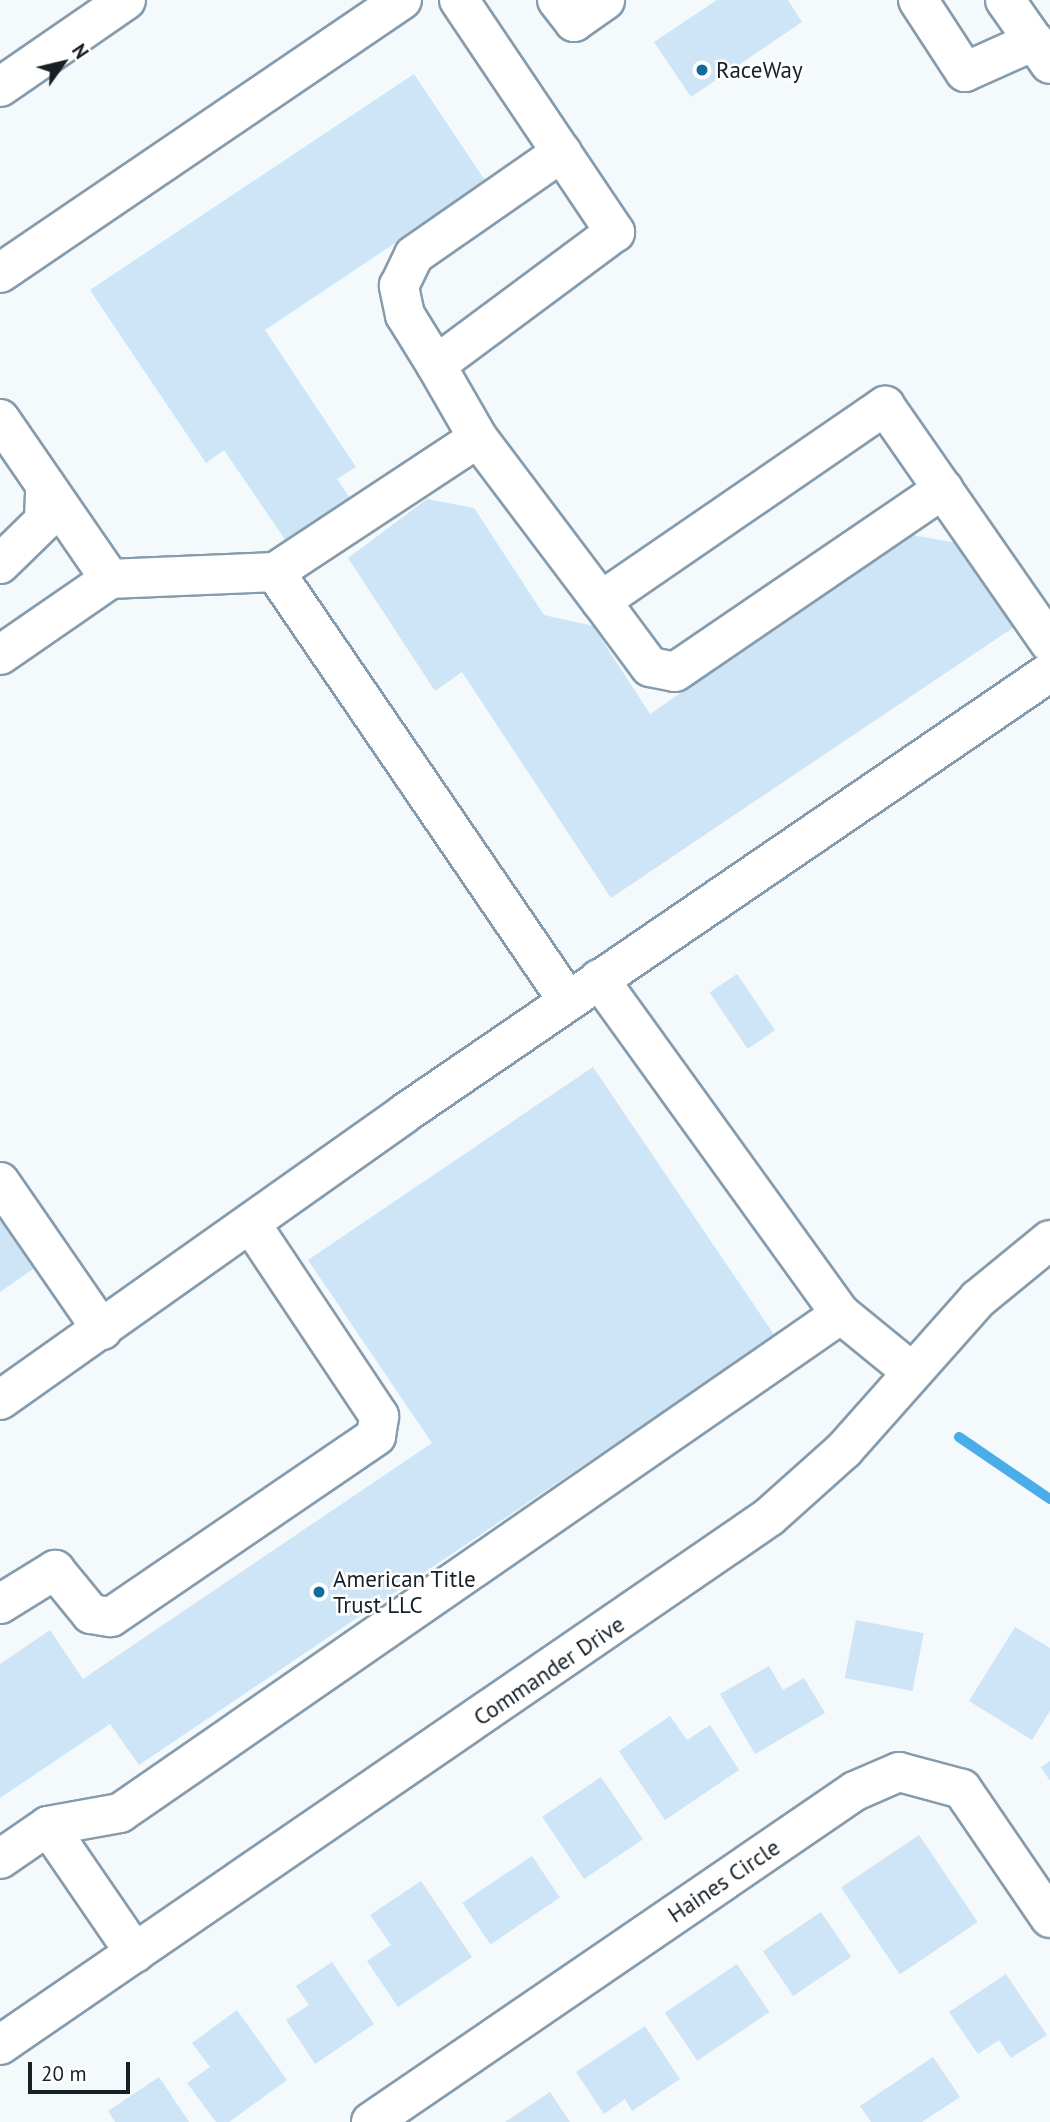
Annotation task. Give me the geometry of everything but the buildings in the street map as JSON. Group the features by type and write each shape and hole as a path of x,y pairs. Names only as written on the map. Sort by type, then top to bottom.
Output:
{"street":[{"path":"0,87 125,0"},
{"path":"0,274 402,0"},
{"path":"436,365 615,232 459,0"},
{"path":"557,0 574,22 606,0"},
{"path":"918,0 965,72 1042,53 1005,0"},
{"path":"562,152 414,255 401,296 436,365 478,438 650,667 674,672 943,489"},
{"path":"601,601 885,406 1050,643"},
{"path":"0,419 110,579"},
{"path":"2,648 110,579 275,572 478,438"},
{"path":"0,564 44,521 45,485"},
{"path":"275,572 568,1001"},
{"path":"0,1401 599,979 1050,671"},
{"path":"599,979 841,1314 912,1372"},
{"path":"0,1182 102,1330"},
{"path":"0,1604 55,1570 91,1614 111,1617 376,1436 379,1416 251,1224"},
{"name":"Commander Drive","path":"0,2045 769,1517 844,1450 978,1299 1050,1240"},
{"path":"0,1858 48,1826 120,1813 841,1314"},
{"name":"Haines Circle","path":"371,2122 855,1791 899,1772 962,1789 1050,1918"},
{"path":"48,1826 135,1953"}],"waterway":[{"path":"959,1437 1050,1499"}],"place":[{"name":"RaceWay","path":"702,70"},
{"name":"American Title Trust LLC","path":"319,1592"}]}
